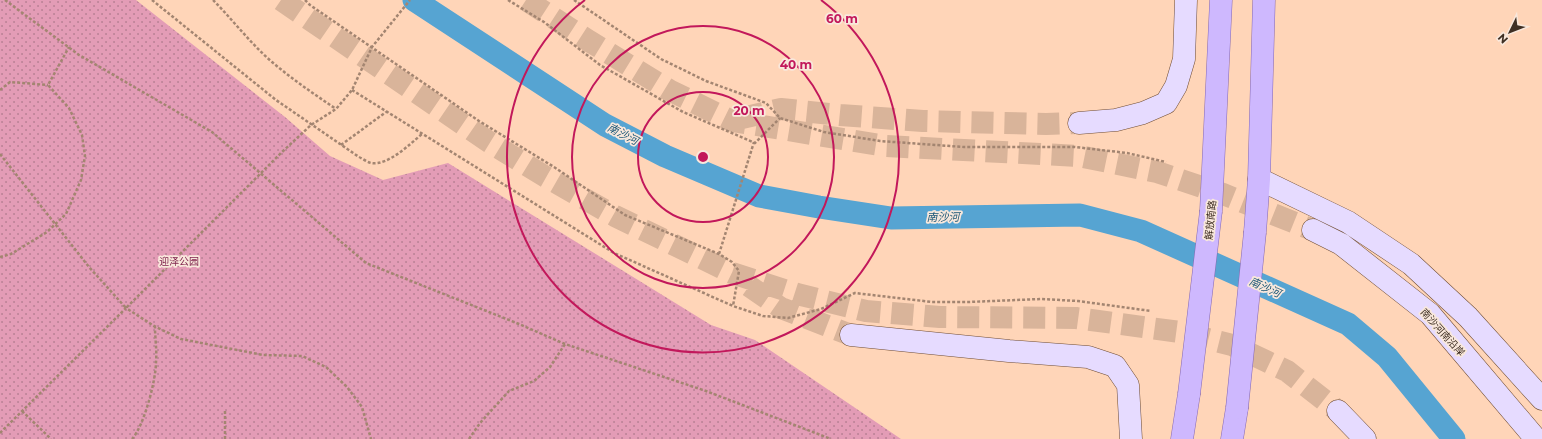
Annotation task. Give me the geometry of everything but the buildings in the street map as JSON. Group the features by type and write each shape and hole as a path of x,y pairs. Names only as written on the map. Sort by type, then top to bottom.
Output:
{"main road":[{"name":"解放南路","path":"1182,439 1189,394 1211,211 1221,0"},
{"path":"1232,439 1237,408 1259,180 1264,0"}],"street":[{"path":"1079,123 1116,120 1143,113 1166,103 1176,86 1184,59 1186,0"},
{"path":"1259,180 1348,222 1411,264 1468,318 1542,399"},
{"name":"南沙河南沿岸","path":"1313,230 1341,244 1430,314 1536,439"},
{"path":"850,335 1009,351 1088,357 1115,366 1128,385 1131,439"},
{"path":"1338,411 1365,439"}],"path":[{"path":"5,0 79,55 212,132 366,263 565,344 706,391 831,439"},
{"path":"213,0 252,43 272,62 298,83 336,109"},
{"path":"305,0 310,5 479,121 554,167 625,215 719,254 732,262 739,271 733,306"},
{"path":"0,433 260,173 311,125 336,109 352,90 372,47 410,0"},
{"path":"508,0 544,22 607,69 683,112 754,142"},
{"path":"574,0 661,59 706,81 766,103 780,118 824,132 880,141 964,147 1075,147 1127,153 1166,162"},
{"path":"153,1 205,41 276,100 359,157 371,163 386,161 405,149 422,134"},
{"path":"48,85 69,47"},
{"path":"0,90 10,82 48,85 69,108 82,135 85,156 81,180 66,214 47,232 11,254 0,257"},
{"path":"352,90 614,253 733,306 763,316 788,318 820,309 855,293 932,302 1041,299 1151,311"},
{"path":"341,145 386,111"},
{"path":"719,254 754,142 755,143 780,118"},
{"path":"0,154 89,267 126,308 154,326 181,339 263,355 302,356 326,367 347,387 362,407 370,439"},
{"path":"132,439 138,433 151,390 156,363 154,326"},
{"path":"469,439 480,423 509,391 534,381 550,367 565,344"},
{"path":"225,409 225,439"},
{"path":"22,411 51,439"}],"green space":[{"name":"迎泽公园","path":"0,0 136,0 285,117 330,156 383,180 448,163 711,325 755,340 901,439 0,439"}],"waterway":[{"name":"南沙河","path":"414,0 605,125 665,156 759,196 891,218 1080,215 1141,231 1348,324 1387,357 1454,439"}],"tunnel":[{"path":"281,0 489,142 546,177 615,216 732,273 797,294 866,311 940,317 1076,318 1180,332 1232,345 1287,371 1338,411"},
{"path":"526,0 669,90 732,121 886,146 1079,156 1157,172 1223,194 1313,230"},
{"path":"742,118 781,109 923,121 1046,124 1079,123"},
{"path":"749,286 781,308 851,335"}]}
